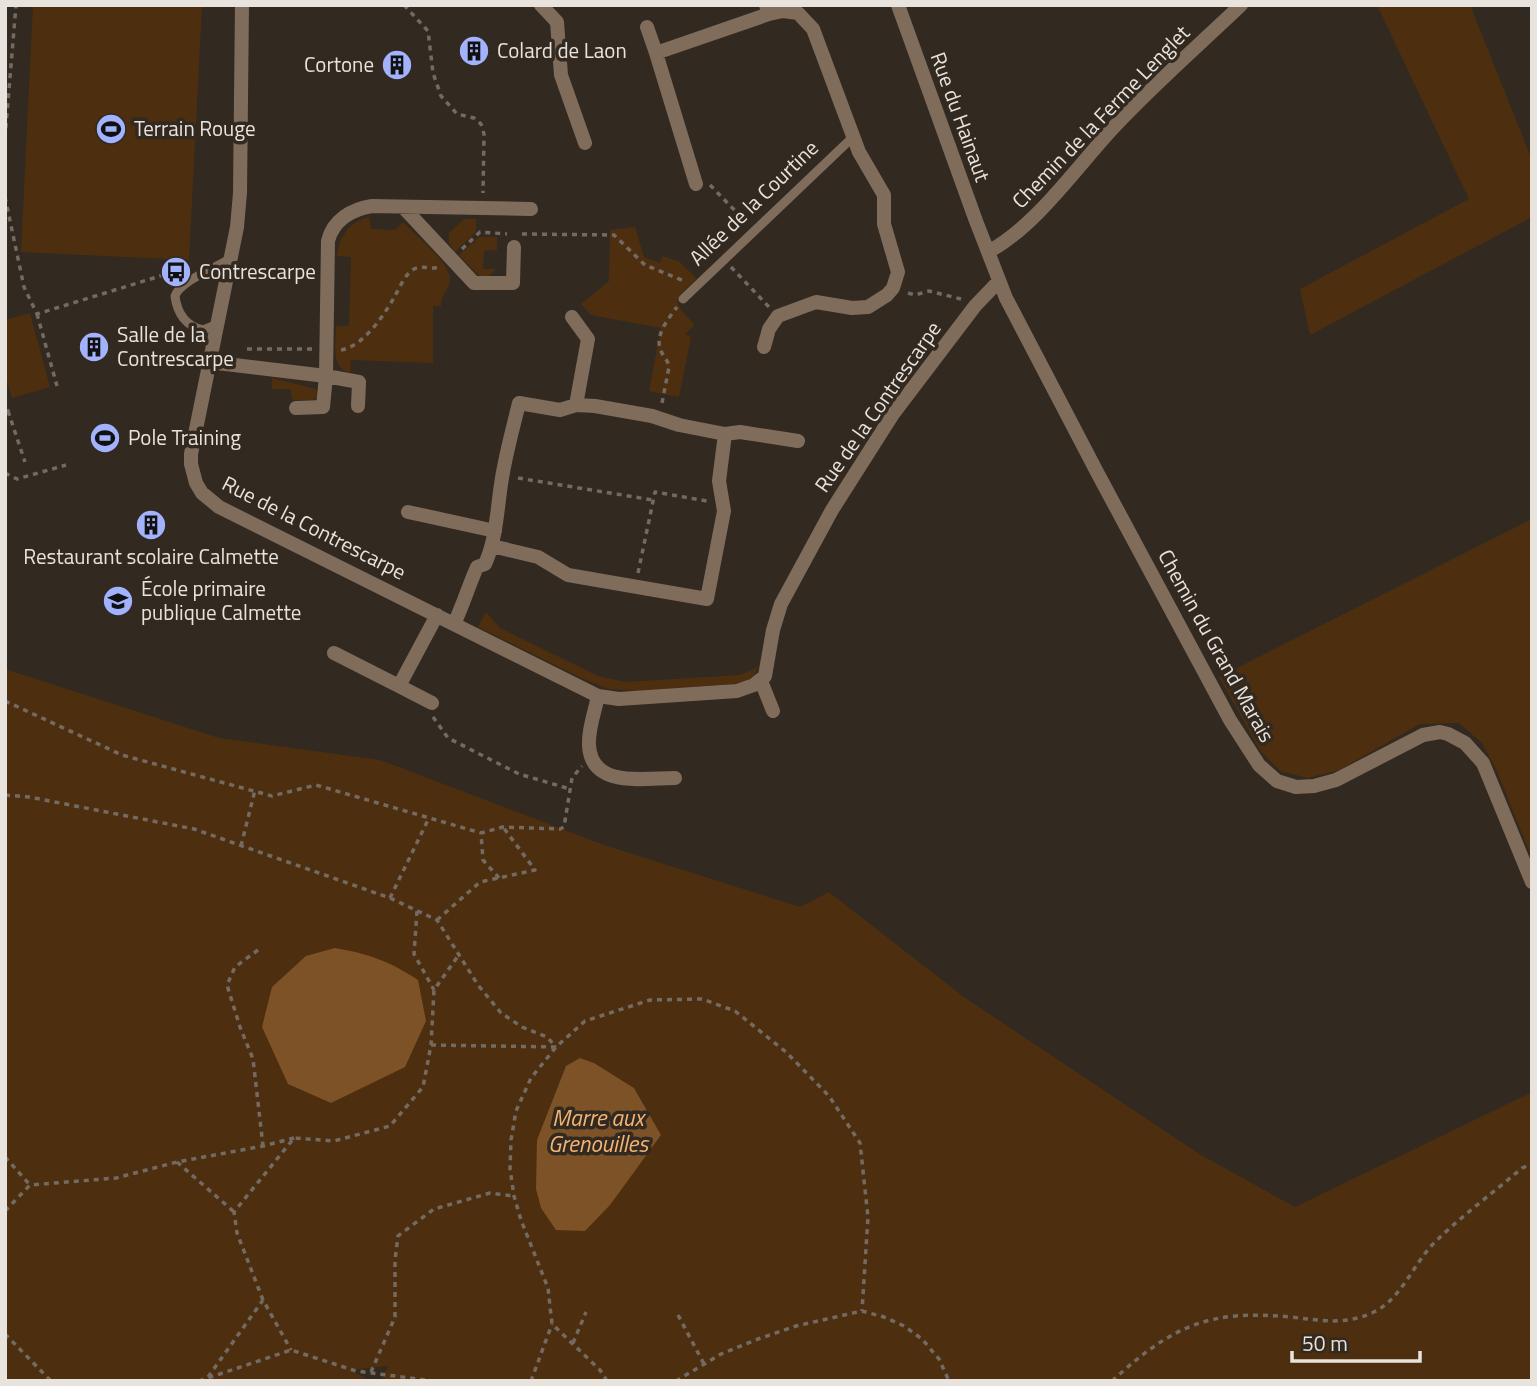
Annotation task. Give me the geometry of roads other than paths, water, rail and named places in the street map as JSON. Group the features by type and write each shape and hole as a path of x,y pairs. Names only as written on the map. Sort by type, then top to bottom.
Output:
{"street":[{"name":"Rue de la Contrescarpe","path":"242,5 240,193 237,227 191,454 193,474 202,493 219,507 598,696 619,699 737,691 761,681 765,676 773,629 781,604 832,509 893,415 975,306 999,281"},
{"path":"541,5 557,22 561,75 585,144"},
{"name":"Rue du Hainaut","path":"898,5 999,281"},
{"name":"Chemin de la Ferme Lenglet","path":"988,253 1006,242 1026,224 1131,109 1241,5"},
{"path":"656,53 768,10 798,13 809,23 853,137 884,195 884,224 897,266 893,288 881,300 868,307 852,308 816,302 778,316 769,329 764,347"},
{"path":"647,27 696,184"},
{"path":"296,408 323,407 330,234 339,220 355,210 372,206 531,209"},
{"path":"403,207 474,283 513,283 513,247"},
{"name":"Chemin du Grand Marais","path":"999,281 1098,474 1230,720 1264,772 1287,785 1314,786 1336,780 1423,735 1440,732 1448,734 1472,749 1483,763 1532,882"},
{"path":"572,317 588,339 576,405"},
{"path":"209,362 359,382 359,406"},
{"path":"454,624 470,591 470,582 477,566 485,564 492,546 502,474 519,403 560,410 576,405 596,406 725,434 740,432 798,441"},
{"path":"492,546 538,557 568,575 707,599 724,512 719,481 725,434"},
{"path":"408,512 495,531"},
{"path":"399,687 436,615"},
{"path":"334,653 429,701"},
{"path":"761,681 773,711"},
{"path":"598,696 589,738 592,758 601,771 613,777 675,778"}],"lane":[{"name":"Allée de la Courtine","path":"683,299 853,137"},
{"path":"218,324 203,330 190,325 180,313 175,296 184,284 231,258"}],"water":[{"path":"335,948 378,959 418,980 426,1021 405,1067 331,1103 288,1084 262,1027 272,987 306,956"},
{"name":"Marre aux Grenouilles","path":"580,1058 594,1063 634,1088 661,1135 610,1205 585,1231 556,1230 541,1208 536,1189 537,1140 566,1066"}],"place":[{"name":"Colard de Laon","path":"474,51"},
{"name":"Cortone","path":"397,65"},
{"name":"Terrain Rouge","path":"111,129"},
{"name":"Contrescarpe","path":"176,272"},
{"name":"Salle de la Contrescarpe","path":"94,347"},
{"name":"Pole Training","path":"105,438"},
{"name":"Restaurant scolaire Calmette","path":"151,525"},
{"name":"École primaire publique Calmette","path":"118,601"}]}
